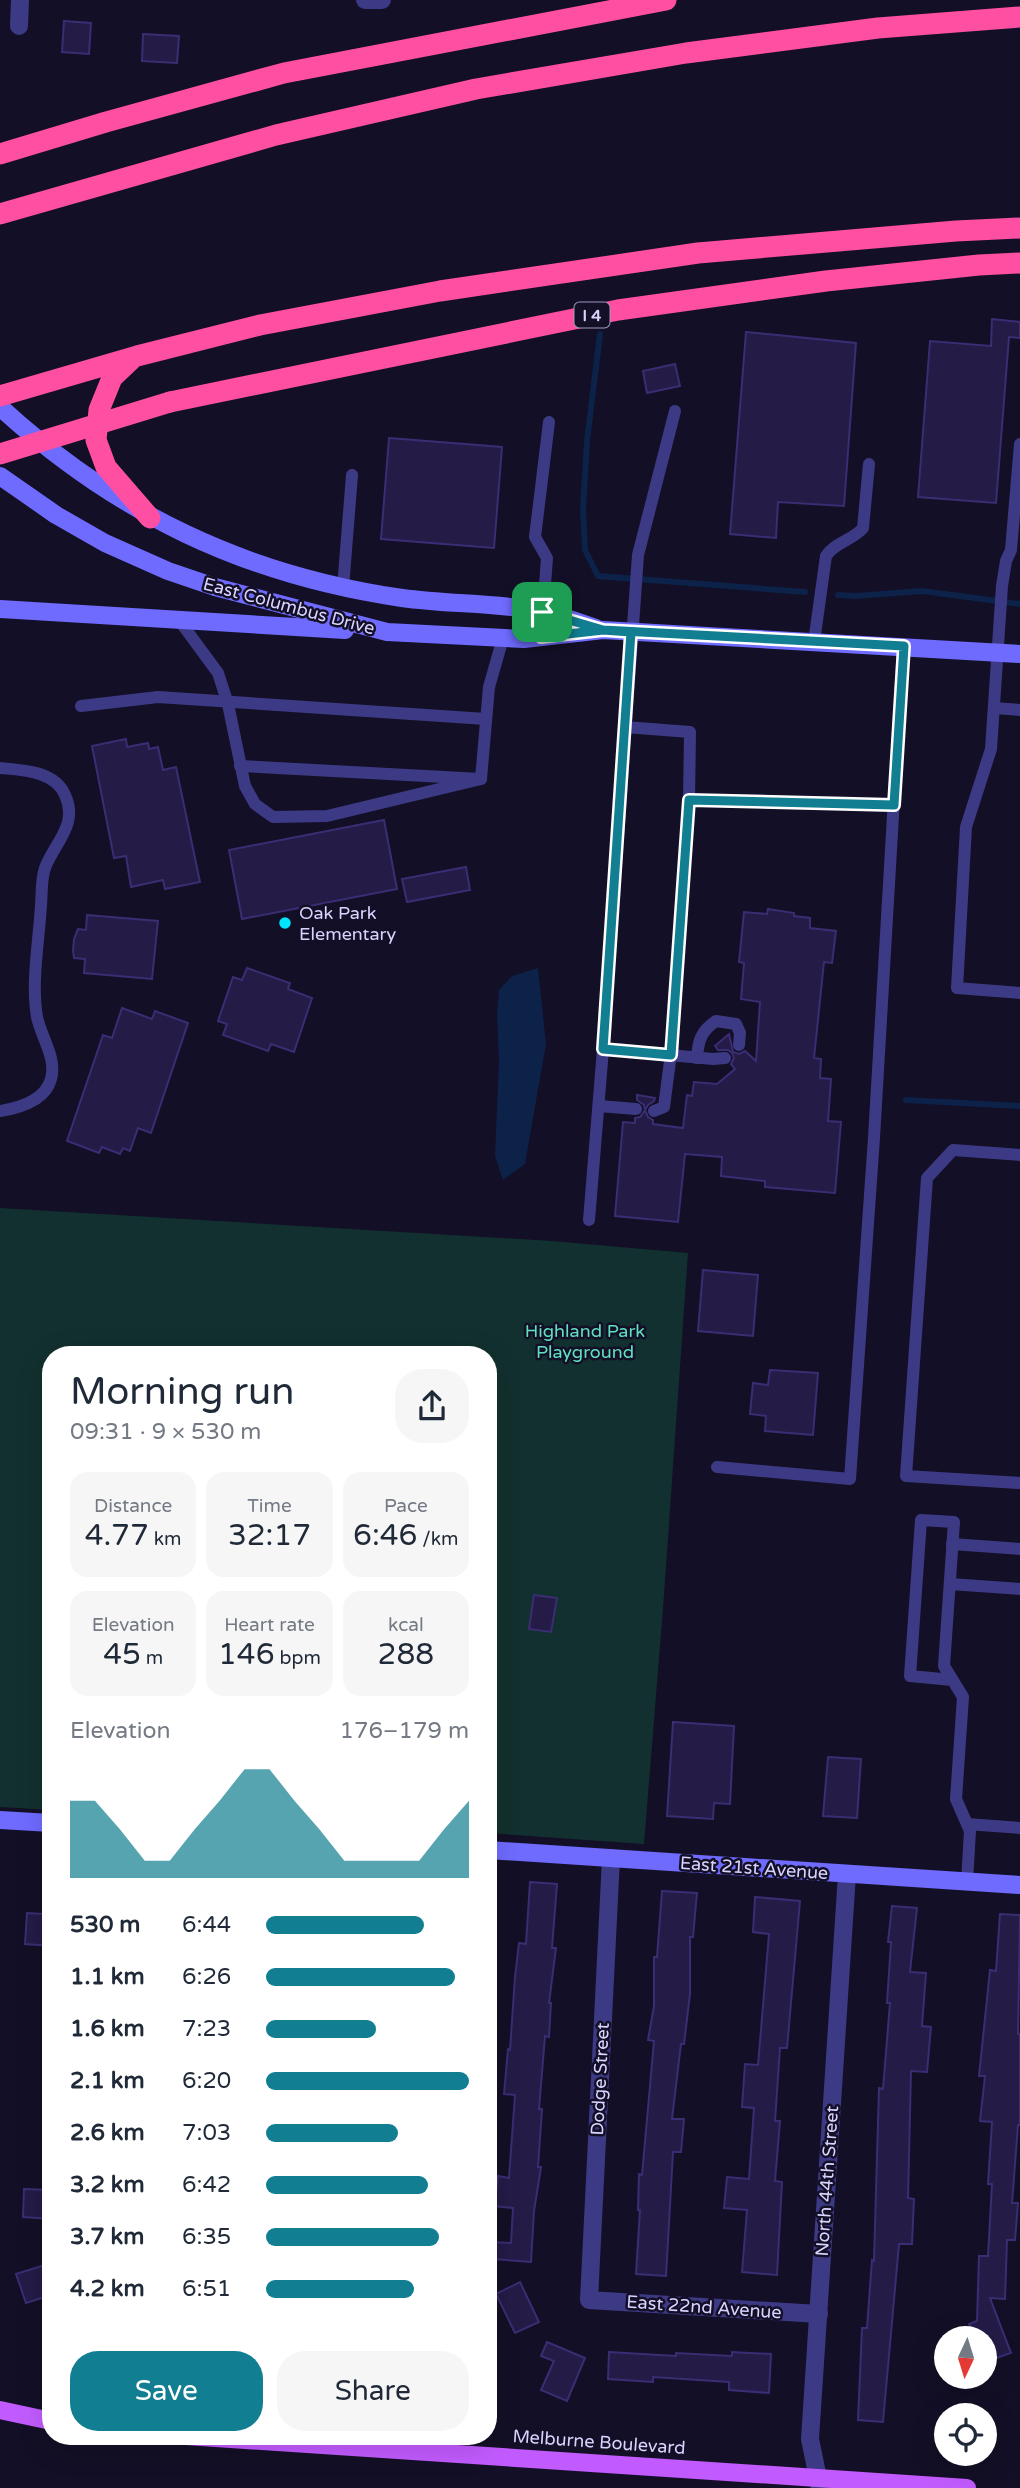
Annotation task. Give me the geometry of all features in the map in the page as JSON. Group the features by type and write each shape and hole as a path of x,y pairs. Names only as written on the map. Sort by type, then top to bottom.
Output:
{"highway":[{"path":"0,154 284,73 666,0"},
{"path":"0,214 276,135 476,89 714,49 878,28 1020,17"},
{"path":"0,396 137,356 260,325 440,291 698,253 1020,228"},
{"name":"I 4","path":"0,454 170,402 618,310 826,281 1020,263"},
{"path":"137,356 112,377 99,410 96,440 106,467 150,518"}],"main road":[{"name":"East Columbus Drive","path":"0,407 35,439 86,478 150,518 225,553 288,574 343,588 404,598 542,612 603,630"},
{"name":"East Columbus Drive","path":"0,476 56,515 96,538 168,571 215,587 387,632 503,638 603,630 1020,654"},
{"path":"0,609 387,632"},
{"path":"0,1819 42,1822"},
{"name":"East 21st Avenue","path":"497,1851 1020,1885"},
{"path":"0,2410 42,2419"},
{"name":"Melburne Boulevard","path":"307,2445 819,2483 967,2488"}],"street":[{"path":"19,26 20,0"},
{"path":"365,0 382,0"},
{"name":"Dodge Street","path":"589,2300 611,1858"},
{"name":"North 44th Street","path":"819,2483 810,2440 846,1874"},
{"name":"East 22nd Avenue","path":"589,2300 819,2314"}],"lane":[{"path":"589,1220 638,555 676,411"},
{"path":"541,637 547,558 534,537 549,422"},
{"path":"1020,444 1011,550 1006,561 1002,586 988,763 967,827 957,988 1020,993"},
{"path":"814,642 826,556 830,550 858,534 863,528 869,464"},
{"path":"343,588 352,475"},
{"path":"179,620 218,673 228,704 245,786 255,804 273,817 327,816 481,779"},
{"path":"481,779 489,687 503,638"},
{"path":"718,1467 850,1479 904,646"},
{"path":"81,706 158,697 228,704 486,719"},
{"path":"994,708 1020,710"},
{"path":"625,727 690,732 689,800 671,1055 664,1107 654,1111"},
{"path":"240,766 481,779"},
{"path":"0,768 40,774 53,780 60,785 70,808 63,839 44,870 36,978 37,1015 51,1055 51,1080 36,1100 18,1108 0,1111"},
{"path":"689,800 894,805"},
{"path":"697,1058 698,1040 707,1027 716,1021 736,1024 740,1033 739,1045"},
{"path":"603,1049 725,1058"},
{"path":"599,1106 636,1109"},
{"path":"1020,1155 953,1150 927,1178 906,1476 1020,1483"},
{"path":"952,1680 910,1676 921,1520 954,1522 944,1666 963,1697 956,1799 970,1831 967,1882"},
{"path":"952,1544 1020,1549"},
{"path":"950,1584 1020,1589"},
{"path":"967,1824 1020,1828"}],"green space":[{"name":"Highland Park Playground","path":"0,1208 552,1241 688,1253 644,1844 497,1834 497,1346 42,1346 42,1809 0,1807"}],"water":[{"path":"538,968 546,1044 525,1164 503,1180 495,1156 499,990 512,976"}],"building":[{"path":"64,21 91,23 89,54 62,52"},
{"path":"143,34 179,36 177,63 142,61"},
{"path":"992,319 1020,322 1020,338 1009,337 996,503 918,497 930,341 991,346"},
{"path":"746,332 856,343 844,506 778,502 776,538 730,534"},
{"path":"675,364 680,386 647,393 643,371"},
{"path":"389,438 502,447 494,548 381,539"},
{"path":"126,739 127,747 148,743 149,749 158,747 163,770 176,767 200,882 165,889 163,880 131,887 126,856 114,858 92,746"},
{"path":"384,820 397,889 242,919 229,850"},
{"path":"466,867 470,890 407,902 402,879"},
{"path":"768,909 794,913 794,916 810,918 810,928 836,931 832,963 824,962 814,1058 821,1059 820,1078 831,1079 828,1121 841,1122 835,1193 765,1187 765,1181 721,1176 722,1157 685,1154 678,1222 615,1216 623,1122 635,1123 635,1118 640,1117 645,1110 653,1124 683,1128 687,1095 692,1096 694,1082 717,1084 735,1069 731,1064 734,1058 732,1053 718,1050 715,1046 729,1034 733,1052 739,1054 745,1051 756,1061 760,1002 741,999 744,963 739,962 744,912 767,914"},
{"path":"87,915 158,921 152,979 84,973 85,959 74,958 73,950 78,929 86,930"},
{"path":"247,968 290,983 288,989 312,998 294,1052 271,1044 268,1051 223,1035 227,1024 218,1021 233,977 242,980"},
{"path":"122,1008 152,1019 155,1011 188,1023 151,1133 138,1128 130,1151 123,1148 120,1154 102,1147 99,1153 67,1141 103,1035 112,1038"},
{"path":"637,1095 655,1098 645,1110 644,1105 637,1100"},
{"path":"703,1270 758,1275 753,1336 698,1331"},
{"path":"770,1370 818,1373 813,1435 765,1431 766,1416 750,1414 753,1383 768,1385"},
{"path":"534,1595 557,1598 551,1632 529,1629"},
{"path":"673,1722 734,1726 730,1804 714,1803 713,1819 667,1816"},
{"path":"828,1757 861,1759 857,1818 823,1816"},
{"path":"530,1882 557,1884 552,1948 556,1948 549,2003 549,2037 545,2036 539,2109 542,2109 538,2167 541,2167 534,2211 531,2262 497,2259 497,2242 511,2243 513,2208 497,2206 497,2184 498,2176 509,2178 515,2095 504,2094 519,1943 526,1944"},
{"path":"662,1891 697,1893 693,1937 690,1937 690,1994 672,2119 684,2119 681,2152 673,2152 666,2276 636,2274 639,2174 642,2175 654,2041 648,2040 654,2006 654,1957 657,1957"},
{"path":"755,1897 800,1901 787,2048 780,2048 775,2121 780,2121 775,2181 782,2182 777,2275 742,2272 747,2210 724,2208 727,2177 749,2179 754,2108 742,2107 745,2064 758,2065 769,1934 753,1932"},
{"path":"892,1906 917,1908 910,1972 926,1973 922,2026 931,2027 927,2072 911,2071 908,2198 914,2199 912,2244 899,2244 883,2422 858,2420 862,2328 867,2328 872,2260 874,2261 879,2088 883,2089 890,2003 887,2003 891,1942 888,1942"},
{"path":"27,1913 42,1914 42,1945 25,1944"},
{"path":"1000,1914 1020,1915 1020,2125 1012,2203 1018,2203 1015,2240 1007,2240 1005,2299 990,2298 1011,2353 998,2358 998,2326 969,2324 977,2321 979,2256 988,2256 992,2184 988,2184 992,2122 980,2121 985,2076 979,2076 990,1970 996,1971"},
{"path":"24,2189 42,2190 42,2218 23,2217"},
{"path":"42,2266 42,2298 26,2303 16,2274"},
{"path":"520,2282 539,2322 515,2333 497,2294"},
{"path":"547,2342 585,2358 567,2401 541,2390 554,2361 541,2356"},
{"path":"609,2352 676,2356 676,2353 732,2356 732,2352 771,2354 769,2393 729,2390 729,2382 653,2377 653,2382 608,2379"}],"waterway":[{"path":"600,334 587,441 583,509 585,550 598,576 805,592"},
{"path":"838,595 922,591 1020,604"},
{"path":"906,1100 1020,1106"}],"place":[{"name":"Oak Park Elementary","path":"285,923"}],"route":[{"path":"542,612 541,637 603,630 904,646 894,805 689,800 671,1055 603,1049 631,632 603,630 542,612"}]}
